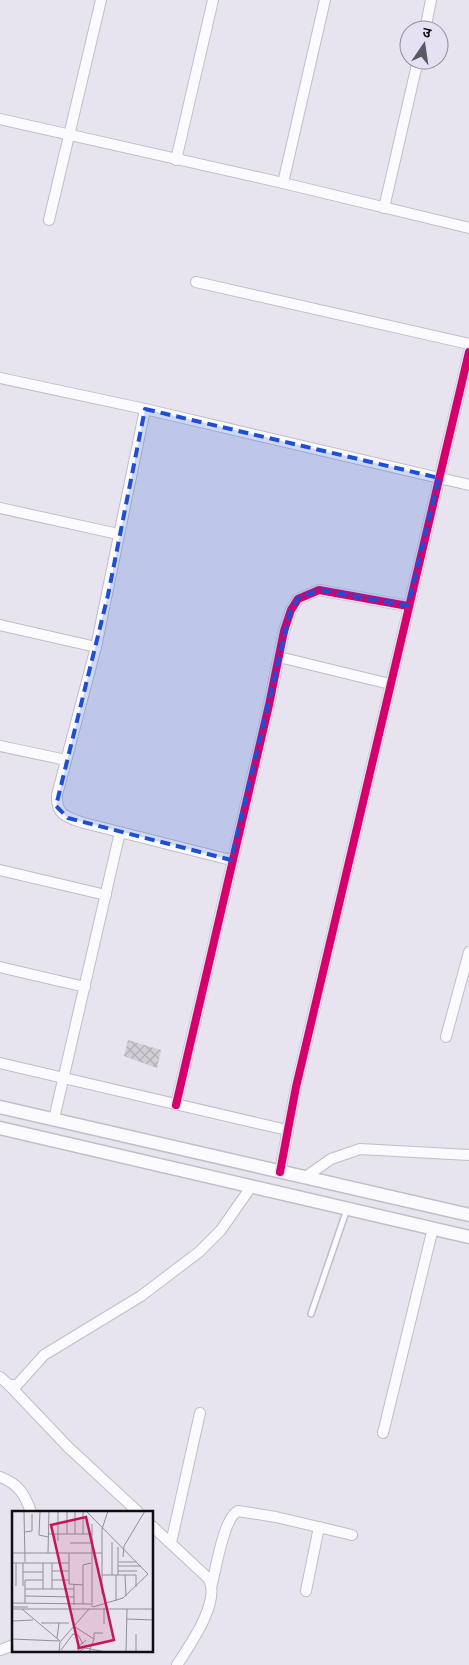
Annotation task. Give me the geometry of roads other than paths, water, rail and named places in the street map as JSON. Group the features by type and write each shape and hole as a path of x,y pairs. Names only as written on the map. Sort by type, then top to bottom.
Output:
{"street":[{"path":"50,220 101,0"},
{"path":"176,160 212,0"},
{"path":"283,183 325,0"},
{"path":"427,20 432,0"},
{"path":"384,208 416,70"},
{"path":"0,120 283,183 469,228"},
{"path":"196,282 469,344"},
{"path":"280,1172 287,1130 408,606 469,352"},
{"path":"0,378 145,409 469,485"},
{"path":"145,409 96,647 57,795 56,806 59,812 68,818 232,860"},
{"path":"0,508 118,534"},
{"path":"176,1105 284,631 291,610 298,599 318,590 408,606"},
{"path":"0,625 96,647"},
{"path":"279,657 390,684"},
{"path":"0,746 66,760"},
{"path":"54,1119 120,832"},
{"path":"0,870 106,895"},
{"path":"446,1037 469,952"},
{"path":"0,967 85,987"},
{"path":"0,1064 287,1130"},
{"path":"0,1107 469,1215"},
{"path":"0,1128 469,1237"},
{"path":"304,1178 331,1159 360,1149 469,1155"},
{"path":"9,1385 17,1385 32,1366 50,1350 141,1296 199,1252 221,1230 251,1187"},
{"path":"383,1433 433,1228"},
{"path":"0,1376 68,1447 137,1511"},
{"path":"171,1543 200,1413"},
{"path":"0,1477 18,1487 25,1495 31,1511"},
{"path":"177,1665 212,1600 212,1584 226,1524 233,1513 246,1511 352,1535"},
{"path":"306,1591 319,1527"},
{"path":"154,1528 208,1578 212,1584"},
{"path":"0,1650 12,1646"}],"lane":[{"path":"311,1314 347,1209"}]}
